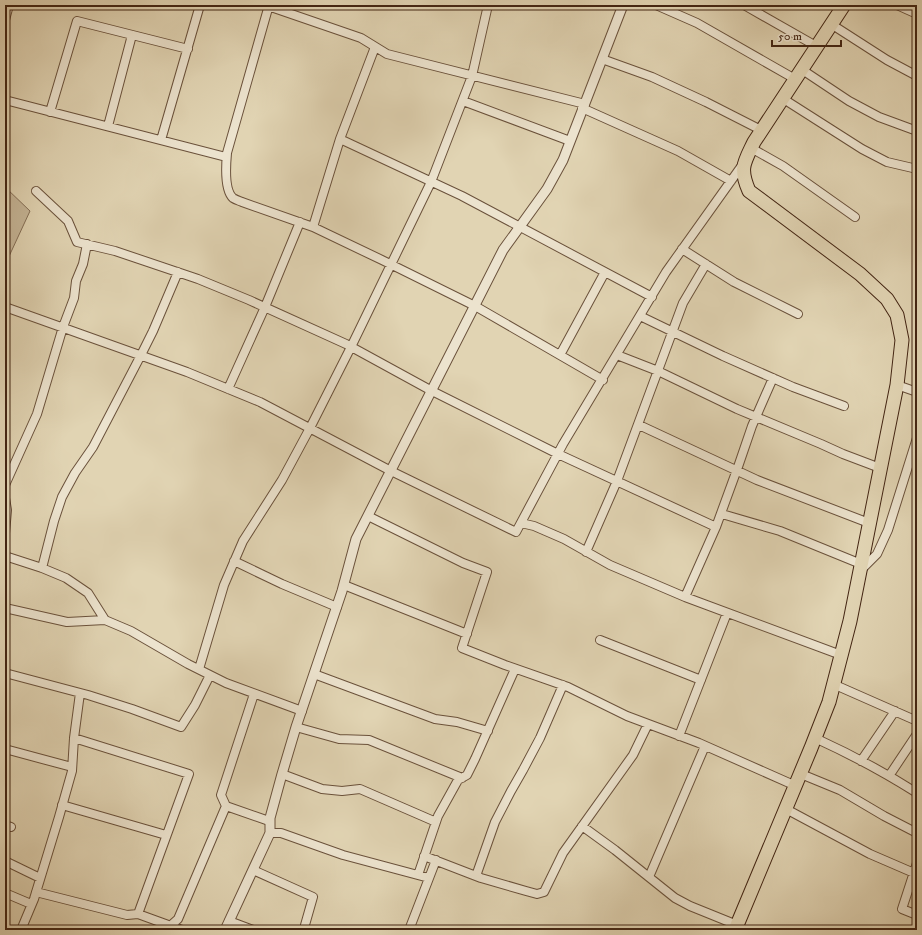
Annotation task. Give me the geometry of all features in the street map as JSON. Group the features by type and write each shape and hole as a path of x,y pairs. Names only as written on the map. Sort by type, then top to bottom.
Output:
{"highway":[{"path":"736,928 829,702 850,621 897,385 902,340 897,315 887,299 860,274 749,191 743,177 744,163 761,130 844,5"}],"street":[{"path":"5,20 9,5"},
{"path":"161,140 200,5"},
{"path":"199,670 224,585 243,541 282,480 310,428 431,182 472,76 488,5"},
{"path":"225,930 270,833 270,821 282,774 296,727 344,585 356,539 503,250 547,189 563,160 623,5"},
{"path":"656,5 697,23 879,117 917,131"},
{"path":"744,5 816,46"},
{"path":"897,5 917,14"},
{"path":"602,380 475,306 391,264 313,227 242,202 233,197 229,192 226,157 269,6 361,38 387,54 584,106 678,151 731,181"},
{"path":"50,112 77,20 188,49"},
{"path":"831,24 888,60 917,76"},
{"path":"108,126 132,35"},
{"path":"313,227 340,139 375,47"},
{"path":"602,59 652,77 761,130"},
{"path":"782,98 862,150 887,162 917,170"},
{"path":"5,100 226,157"},
{"path":"463,101 570,141"},
{"path":"340,139 462,196 652,297"},
{"path":"751,148 783,166 855,217"},
{"path":"5,307 187,372 260,402 391,472 516,532 558,454 666,272 744,163"},
{"path":"36,192 68,220 77,242 115,251 178,272 265,307 351,347 432,391 558,454 716,527"},
{"path":"228,389 265,307 300,222"},
{"path":"5,485 37,414 74,298 76,281 87,244"},
{"path":"682,249 734,282 798,314"},
{"path":"586,552 617,481 639,425 683,303 706,264"},
{"path":"42,568 62,497 75,473 93,447 141,355 178,272"},
{"path":"560,355 604,272"},
{"path":"640,316 794,388 844,406"},
{"path":"617,355 658,371 737,410 880,468"},
{"path":"684,597 722,514 752,426 773,378"},
{"path":"897,385 917,392"},
{"path":"639,425 737,471 869,523"},
{"path":"722,514 780,531 860,568 877,554 888,530 917,438"},
{"path":"5,498 7,510 5,533"},
{"path":"368,516 463,563 487,572 462,648 515,669 562,685 627,716 705,746 798,780 840,790 884,816 917,833"},
{"path":"521,523 534,526 564,539 610,565 684,597 841,655"},
{"path":"5,556 42,568 66,578 88,593 105,620"},
{"path":"234,561 282,584 337,607"},
{"path":"344,585 467,634"},
{"path":"5,608 67,622 105,620 131,631 226,684 302,711"},
{"path":"679,736 727,613"},
{"path":"600,640 701,680"},
{"path":"418,875 436,822 458,780 467,775 515,669"},
{"path":"5,673 80,693 132,709 181,727 210,675"},
{"path":"314,674 435,719 457,722 488,730"},
{"path":"833,684 917,721"},
{"path":"476,876 495,822 540,738 562,685"},
{"path":"21,930 36,892 72,767 80,693"},
{"path":"254,694 221,795 226,806 270,821"},
{"path":"861,761 894,711"},
{"path":"424,856 476,876 526,891 537,894 544,892 563,853 633,755 648,724"},
{"path":"296,727 339,739 369,740 462,778"},
{"path":"889,776 917,734"},
{"path":"74,738 189,774 138,914"},
{"path":"815,738 889,776 917,793"},
{"path":"649,877 705,746"},
{"path":"5,749 72,767"},
{"path":"282,774 322,789 342,791 360,790 436,822"},
{"path":"62,804 166,835"},
{"path":"169,928 178,919 226,806"},
{"path":"786,809 870,854 916,869 902,909 917,915"},
{"path":"582,826 680,901 736,928"},
{"path":"270,833 281,833 343,856 429,878"},
{"path":"409,930 436,860"},
{"path":"5,861 40,878"},
{"path":"253,870 313,897 305,925"},
{"path":"36,892 127,916 138,914 169,928 182,930"},
{"path":"5,893 31,904"},
{"path":"229,921 253,930"}],"shaded area":[{"path":"5,187 30,211 5,265"}]}
